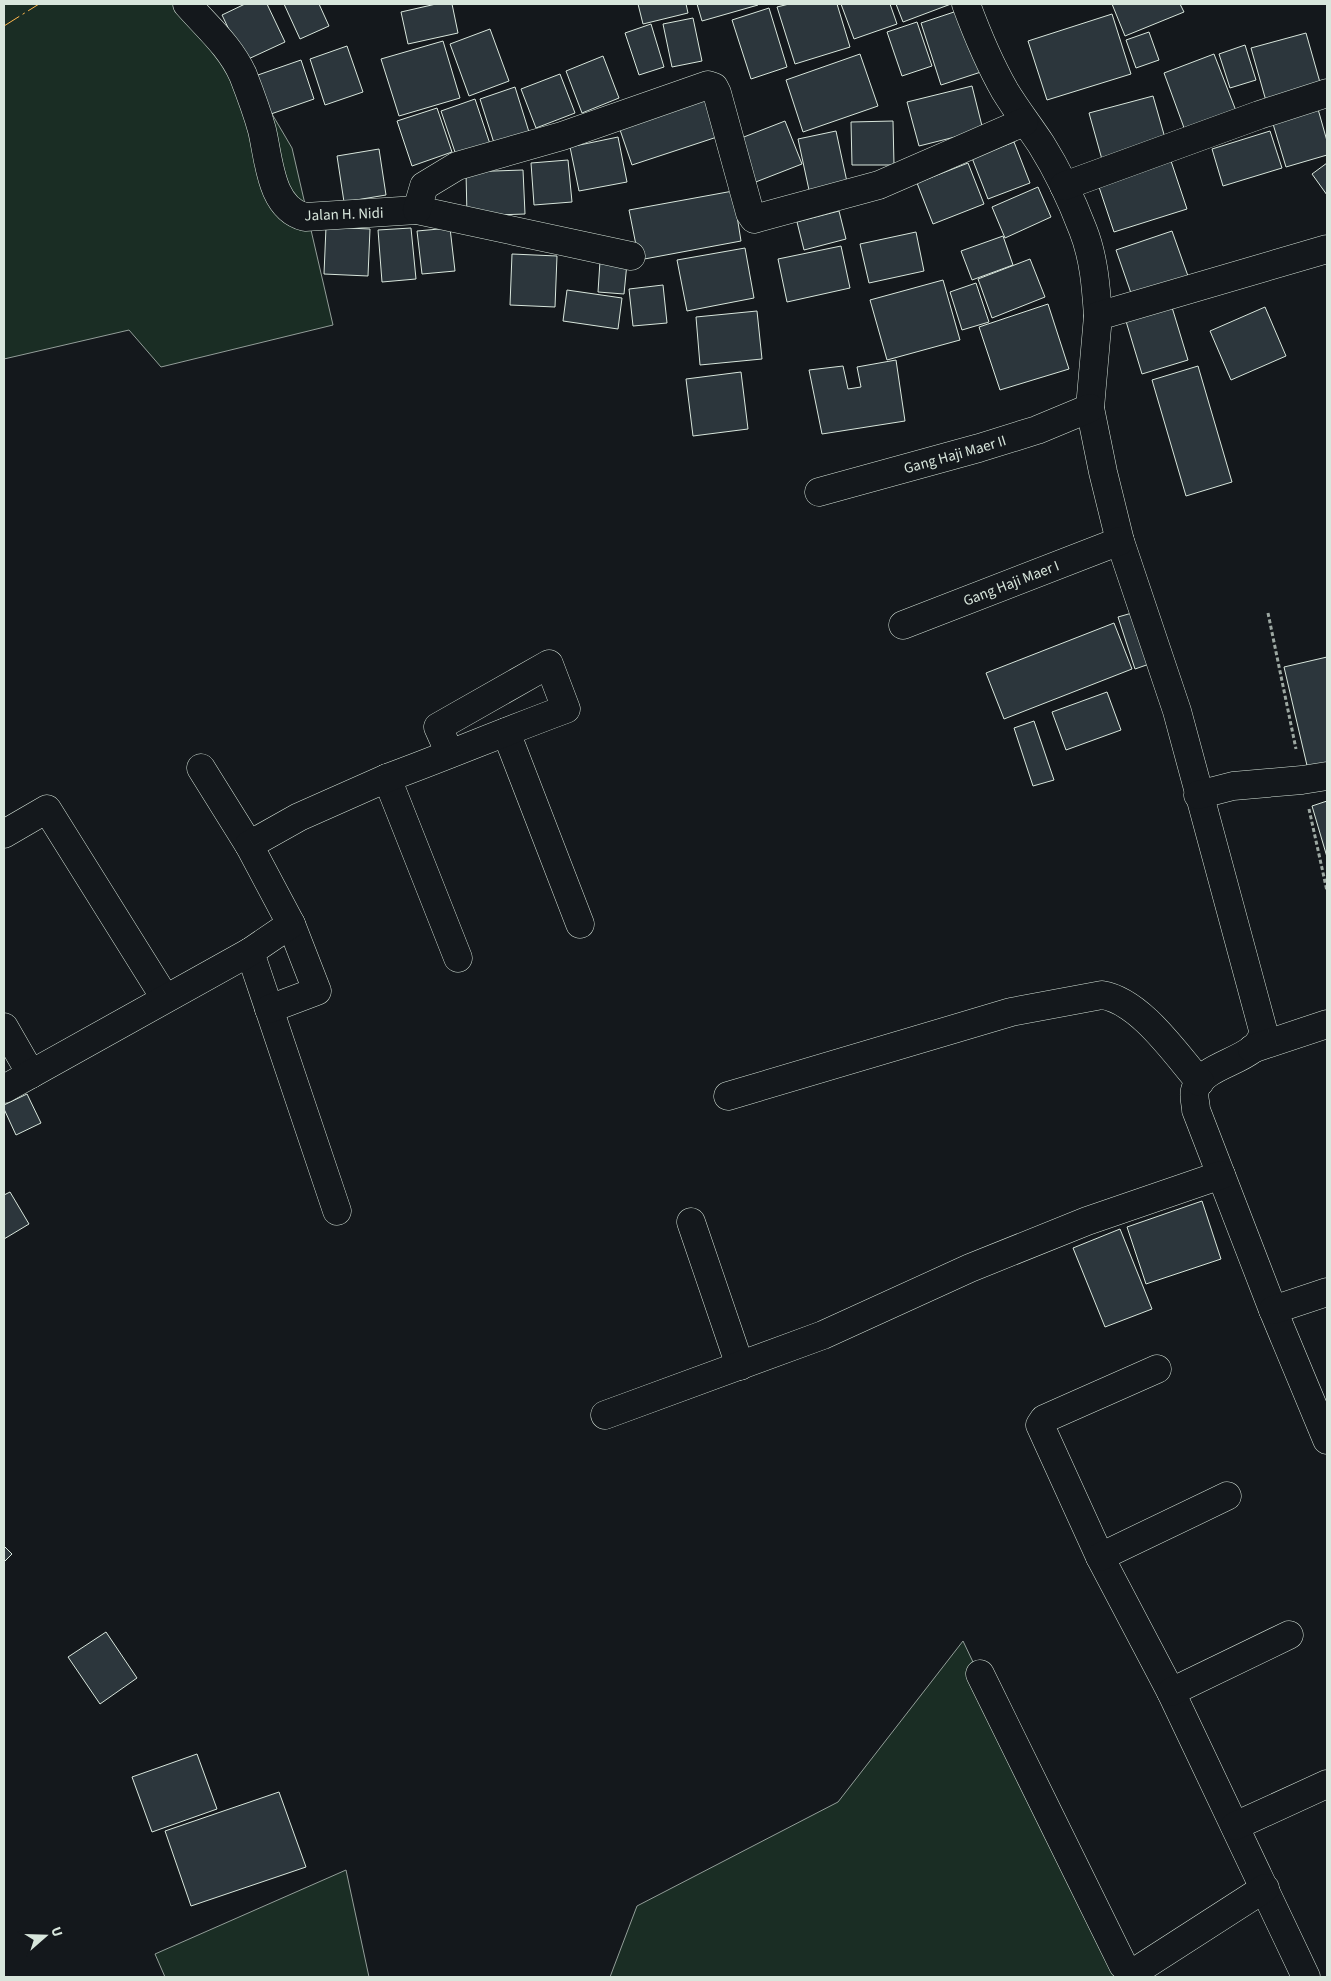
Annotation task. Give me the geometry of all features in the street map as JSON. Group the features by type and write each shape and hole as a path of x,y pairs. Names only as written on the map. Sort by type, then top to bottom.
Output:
{"street":[{"name":"Jalan H. Nidi","path":"186,4 224,43 237,63 260,123 274,185 287,207 297,215 305,217 417,210 631,256"},
{"path":"966,4 977,35 1004,88 1024,122 1041,144 1064,186 1084,232 1094,269 1098,316 1090,408 1103,472 1120,541 1177,711 1198,795 1263,1030 1263,1036 1259,1045 1200,1082 1195,1089 1196,1110 1273,1310 1327,1440"},
{"path":"417,210 424,186 457,166 562,136 708,85 714,87 718,93 750,214 754,219 879,185 1024,122"},
{"path":"1064,186 1259,115 1327,93"},
{"path":"1098,316 1327,249"},
{"name":"Gang Haji Maer II","path":"819,492 1037,430 1090,408"},
{"name":"Gang Haji Maer I","path":"903,625 1120,541"},
{"path":"249,845 298,817 387,778 450,754 566,708 548,664 438,727 450,754"},
{"path":"506,732 580,924"},
{"path":"201,768 249,845 291,924 317,991 269,1009"},
{"path":"1198,795 1233,786 1327,776"},
{"path":"387,778 458,958"},
{"path":"4,834 47,810 165,998"},
{"path":"4,1090 250,952 291,924"},
{"path":"250,952 337,1211"},
{"path":"728,1096 1011,1012 1102,995 1113,997 1130,1006 1200,1082"},
{"path":"1252,1049 1327,1024"},
{"path":"4,1027 31,1074"},
{"path":"605,1415 823,1335 970,1268 1087,1221 1221,1175"},
{"path":"691,1222 740,1366"},
{"path":"1273,1310 1327,1292"},
{"path":"1157,1369 1044,1419 1040,1426 1100,1557 1171,1692 1306,1977"},
{"path":"1100,1557 1227,1496"},
{"path":"1171,1692 1289,1635"},
{"path":"980,1674 1123,1965 1129,1970 1136,1971 1265,1888"},
{"path":"1235,1826 1327,1784"}],"green space":[{"path":"4,4 195,4 221,27 292,148 333,325 161,367 129,330 4,359"},
{"path":"963,1641 1123,1977 610,1977 637,1906 838,1802"},
{"path":"346,1870 369,1977 165,1977 155,1954"}],"building":[{"path":"245,4 267,4 285,42 244,61 222,15"},
{"path":"284,4 319,4 329,26 300,39"},
{"path":"436,4 452,4 458,33 408,44 401,12"},
{"path":"638,4 686,4 688,13 643,24"},
{"path":"697,4 758,4 758,5 702,21"},
{"path":"789,4 837,4 850,47 795,64 777,7"},
{"path":"841,4 890,4 897,24 854,39"},
{"path":"896,4 951,4 903,22"},
{"path":"1112,4 1180,4 1184,12 1125,36"},
{"path":"769,8 787,67 751,79 732,20"},
{"path":"960,10 981,72 941,85 921,23"},
{"path":"1112,14 1131,74 1047,100 1028,41"},
{"path":"693,18 702,61 672,67 663,24"},
{"path":"917,22 932,66 902,76 887,32"},
{"path":"651,24 664,67 639,75 625,33"},
{"path":"490,29 509,81 469,96 450,44"},
{"path":"1149,32 1159,60 1136,68 1126,40"},
{"path":"1306,33 1321,86 1266,101 1251,48"},
{"path":"443,41 460,98 399,116 381,59"},
{"path":"1245,45 1256,80 1230,88 1219,54"},
{"path":"347,46 363,92 325,105 310,59"},
{"path":"860,54 878,106 803,132 786,80"},
{"path":"1214,54 1238,116 1187,136 1164,73"},
{"path":"603,56 619,98 582,113 566,71"},
{"path":"301,60 314,99 268,115 255,76"},
{"path":"560,74 575,113 536,128 521,89"},
{"path":"972,86 983,130 919,146 907,102"},
{"path":"515,87 529,132 494,143 480,99"},
{"path":"703,93 717,137 632,165 617,121"},
{"path":"1153,96 1167,145 1103,163 1089,113"},
{"path":"475,99 490,144 456,155 441,111"},
{"path":"1316,102 1327,141 1327,155 1286,167 1270,114"},
{"path":"437,108 452,152 412,166 397,121"},
{"path":"785,121 802,164 748,185 731,142"},
{"path":"893,121 894,165 852,165 851,122"},
{"path":"836,131 847,182 809,190 798,139"},
{"path":"1270,131 1282,168 1223,186 1212,149"},
{"path":"618,137 627,182 579,191 570,147"},
{"path":"1014,142 1030,183 988,199 972,158"},
{"path":"379,149 386,195 344,202 337,156"},
{"path":"568,160 572,202 534,205 531,163"},
{"path":"1171,161 1187,209 1114,232 1098,184"},
{"path":"968,163 984,204 933,224 917,183"},
{"path":"1327,163 1327,195 1312,174"},
{"path":"523,170 525,214 467,216 466,172"},
{"path":"1038,187 1051,217 1005,238 992,207"},
{"path":"733,191 741,241 639,260 629,210"},
{"path":"839,211 846,239 804,250 797,222"},
{"path":"326,227 370,229 368,276 324,274"},
{"path":"411,228 416,279 382,282 378,230"},
{"path":"450,228 455,271 422,274 417,231"},
{"path":"1172,231 1188,276 1132,296 1116,250"},
{"path":"916,232 924,271 869,283 860,244"},
{"path":"1003,236 1013,265 972,280 961,251"},
{"path":"841,246 850,288 787,302 778,259"},
{"path":"745,248 754,298 687,311 677,260"},
{"path":"512,254 557,256 555,307 510,305"},
{"path":"1030,259 1045,297 992,318 978,279"},
{"path":"600,261 627,263 624,294 598,292"},
{"path":"943,280 960,340 887,360 870,300"},
{"path":"976,283 989,322 962,330 950,292"},
{"path":"663,285 667,323 633,326 629,289"},
{"path":"567,290 622,298 618,329 563,321"},
{"path":"1048,304 1069,369 1000,390 979,327"},
{"path":"1171,304 1188,360 1142,374 1125,318"},
{"path":"1265,307 1286,356 1231,380 1210,331"},
{"path":"757,311 762,359 700,365 696,317"},
{"path":"896,360 905,421 822,434 809,370 843,366 848,389 861,387 857,367"},
{"path":"1198,366 1232,482 1186,496 1152,380"},
{"path":"741,372 748,429 693,436 686,379"},
{"path":"1139,611 1155,662 1135,669 1118,617"},
{"path":"1114,623 1132,669 1004,719 986,673"},
{"path":"1327,657 1327,769 1309,774 1284,667"},
{"path":"1107,692 1121,730 1066,750 1052,712"},
{"path":"1034,721 1054,780 1033,786 1014,728"},
{"path":"1327,801 1327,857 1312,806"},
{"path":"27,1094 41,1123 16,1135 4,1105"},
{"path":"10,1192 29,1224 4,1239 4,1195"},
{"path":"1202,1201 1221,1259 1146,1284 1127,1227"},
{"path":"1120,1229 1152,1309 1105,1327 1073,1248"},
{"path":"4,1546 12,1554 4,1562"},
{"path":"106,1632 137,1678 100,1704 68,1657"},
{"path":"197,1754 217,1809 152,1832 132,1777"},
{"path":"279,1792 306,1867 191,1906 165,1831"}],"power":[{"path":"4,26 39,4"}]}
